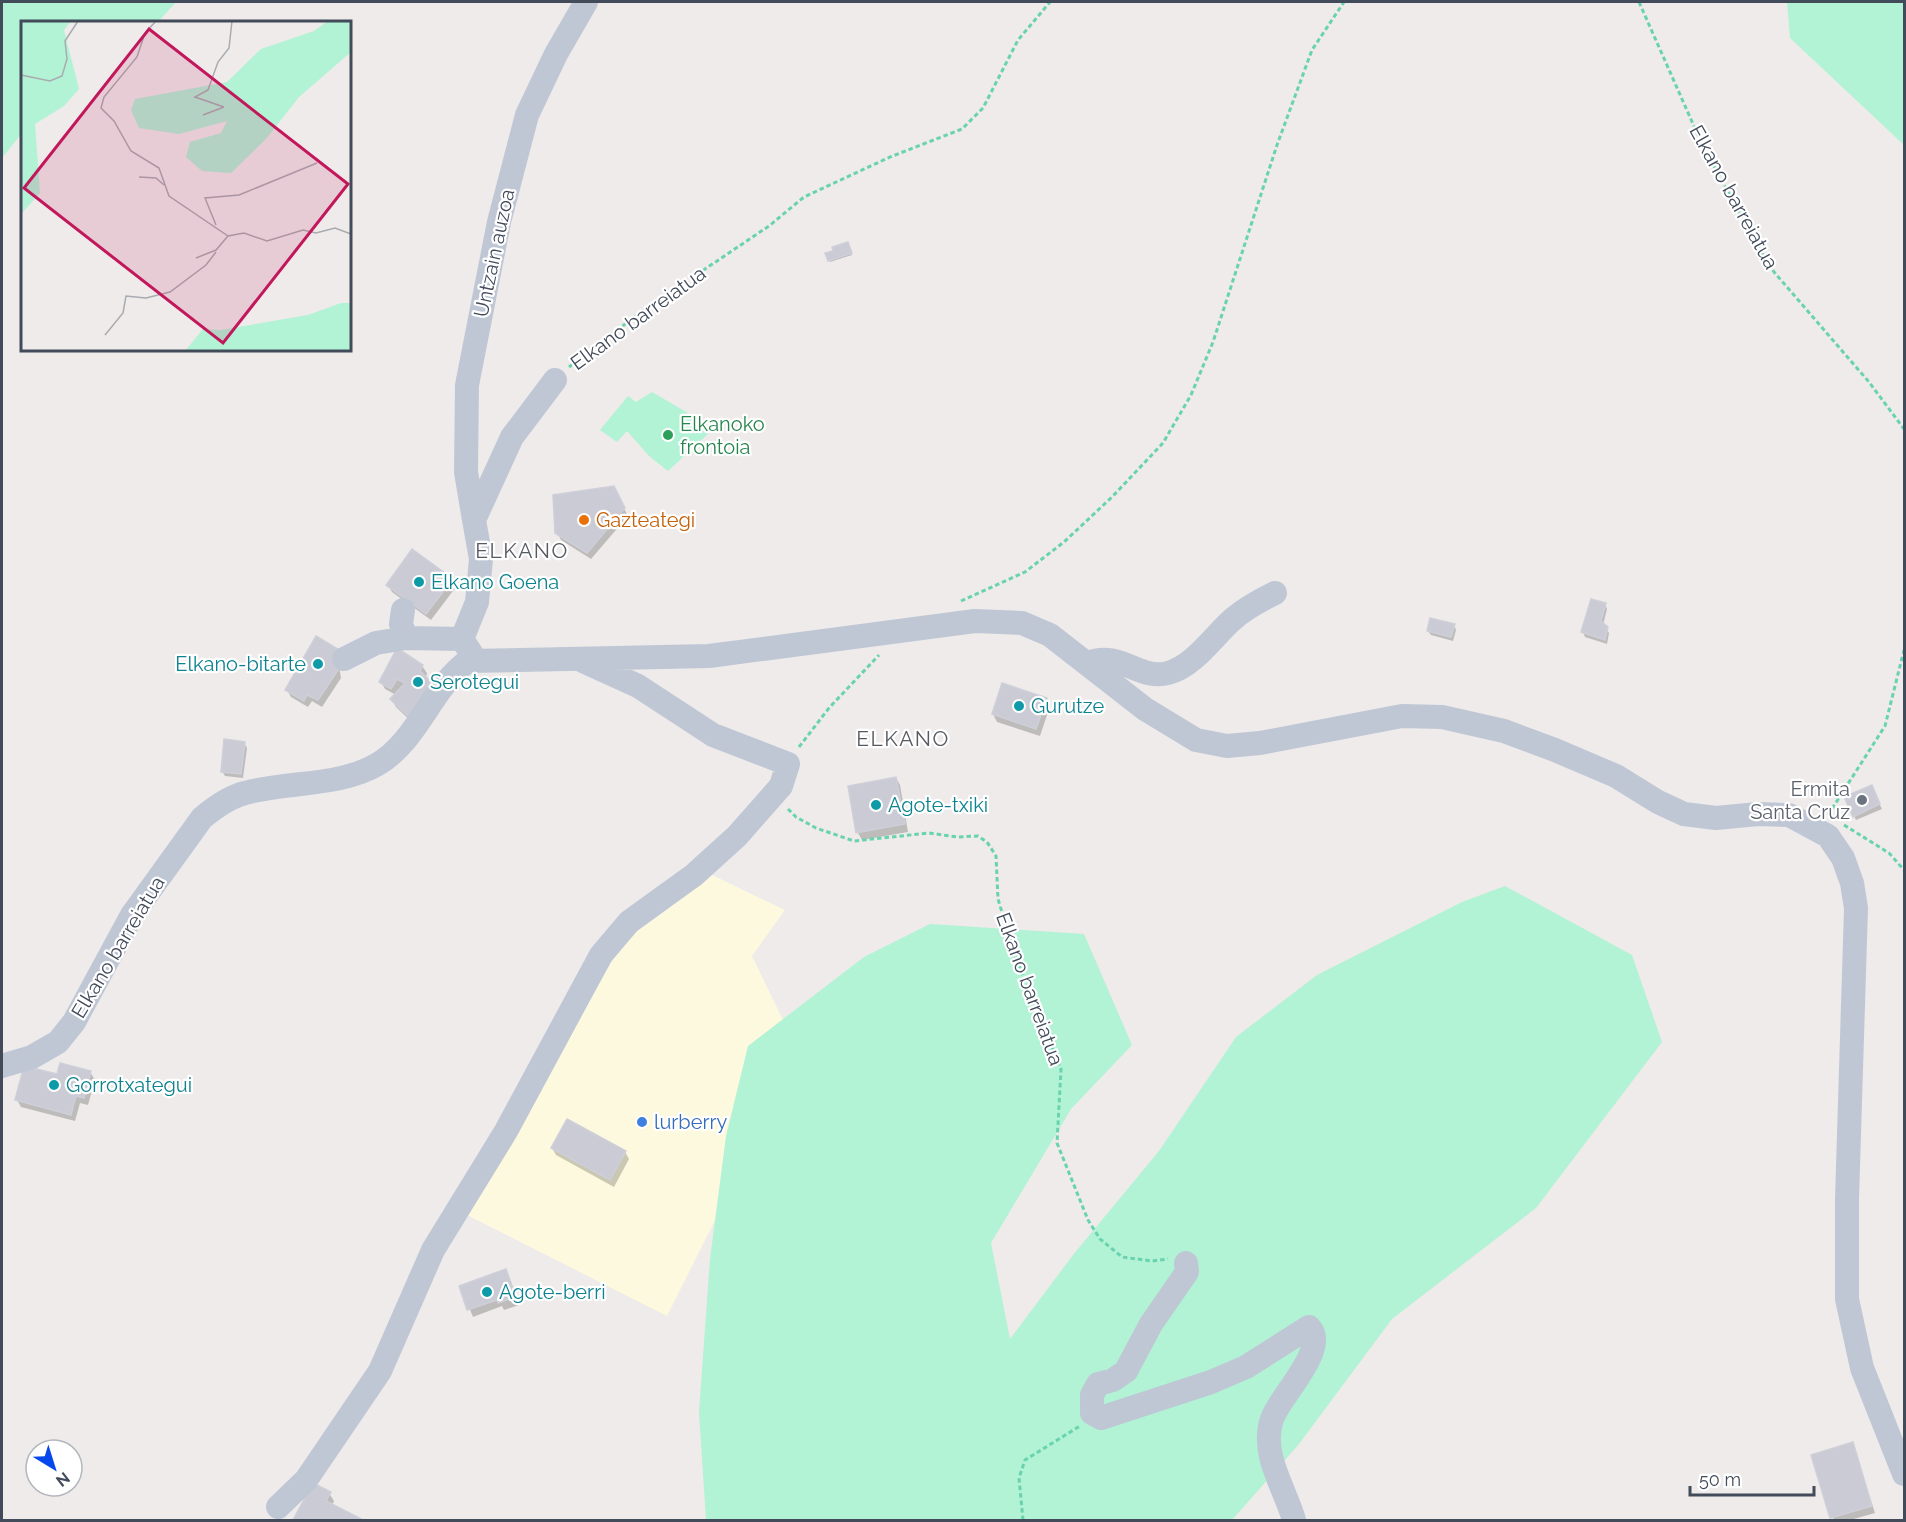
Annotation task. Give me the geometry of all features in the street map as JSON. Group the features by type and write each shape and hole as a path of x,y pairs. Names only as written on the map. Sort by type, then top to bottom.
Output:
{"street":[{"name":"Untzain auzoa","path":"474,520 466,472 467,385 499,222 528,115 556,54 586,2"},
{"name":"Elkano barreiatua","path":"474,520 512,437 555,380"},
{"path":"462,639 477,602 481,559 474,520"},
{"path":"1088,663 1096,659 1111,659 1146,673 1169,673 1194,657 1240,613 1275,593"},
{"path":"403,610 401,624 406,638"},
{"path":"462,639 476,659 709,656 975,621 1005,621 1031,626 1050,635 1145,709 1196,740 1227,746 1260,743 1392,717 1442,717 1504,730 1555,750 1616,776 1658,802 1684,814 1716,818 1777,813 1822,826 1843,858 1852,883 1856,908 1846,1245 1850,1324 1862,1368 1905,1474"},
{"path":"344,659 376,643 406,638 462,639"},
{"path":"278,1507 306,1480 380,1371 433,1250 506,1131 601,955 621,930 646,908 694,875 726,847 775,795 785,776 788,764 713,735 638,686 576,658"},
{"name":"Elkano barreiatua","path":"2,1066 32,1057 58,1042 74,1022 132,915 202,818 217,806 245,793 340,778 380,763 410,732 447,680 468,661 476,659"},
{"path":"1186,1263 1187,1272 1151,1324 1126,1371 1113,1380 1098,1384 1092,1395 1092,1410 1095,1417 1101,1418 1211,1382 1246,1367 1308,1327 1313,1332 1315,1341 1304,1370 1284,1396 1272,1418 1267,1438 1271,1458 1294,1521"}],"path":[{"name":"Elkano barreiatua","path":"555,380 593,346 769,226 804,197 890,157 962,129 983,108 1018,40 1050,2"},
{"path":"956,604 1025,572 1064,542 1112,497 1162,443 1180,414 1213,342 1277,145 1312,50 1344,2"},
{"name":"Elkano barreiatua","path":"1639,2 1701,142 1758,247 1774,272 1869,382 1905,429"},
{"path":"788,764 806,735 883,650"},
{"path":"1822,826 1885,726 1905,650"},
{"name":"Elkano barreiatua","path":"775,795 796,818 831,835 848,840 868,842 929,832 957,837 978,836 987,842 996,856 998,899 1015,956 1061,1069 1057,1143 1088,1221 1100,1239 1122,1257 1152,1261 1181,1259 1186,1263"},
{"path":"1822,826 1848,825 1889,853 1905,870"},
{"path":"1023,1521 1019,1478 1026,1460 1078,1428 1092,1410"}],"shaded area":[{"name":"lurberry","path":"710,874 785,910 752,956 799,1053 667,1316 467,1215 623,942"}],"green space":[{"path":"2,2 176,2 159,21 21,21 21,134 2,158"},
{"path":"1787,2 1904,2 1904,145 1790,38"},
{"name":"Elkanoko frontoia","path":"652,392 693,416 711,431 668,471 649,456 627,431 617,442 600,430 628,396 636,402"},
{"path":"1505,886 1632,955 1662,1042 1536,1208 1392,1319 1299,1444 1232,1520 706,1520 699,1412 710,1259 726,1136 748,1046 864,957 930,924 1084,934 1132,1045 1071,1109 991,1243 1010,1339 1073,1255 1159,1151 1236,1037 1317,975 1462,902"}],"building":[{"path":"848,242 852,253 828,261 825,253 833,251 832,247"},
{"name":"Gazteategi","path":"614,486 625,508 587,553 555,533 553,495"},
{"name":"Elkano Goena","path":"412,549 453,579 426,614 386,585"},
{"path":"1591,599 1606,603 1601,621 1608,627 1605,640 1581,632"},
{"path":"1430,618 1455,624 1451,637 1427,631"},
{"name":"Elkano-bitarte","path":"316,636 341,651 336,658 338,670 318,700 307,695 304,701 285,690"},
{"name":"Serotegui","path":"397,648 423,665 420,671 438,688 410,718 390,699 405,683 397,679 391,689 379,682"},
{"name":"Gurutze","path":"1002,683 1047,698 1036,729 992,714"},
{"path":"224,739 245,742 241,774 221,772"},
{"name":"Agote-txiki","path":"896,777 905,824 856,833 848,786"},
{"name":"Ermita Santa Cruz","path":"1872,785 1880,804 1853,817 1844,797"},
{"name":"Gorrotxategui","path":"60,1063 91,1071 84,1098 76,1096 71,1115 15,1100 24,1066 57,1074"},
{"path":"567,1119 626,1151 610,1180 551,1148"},
{"name":"Agote-berri","path":"506,1269 516,1297 498,1303 497,1300 467,1310 459,1286"},
{"path":"1853,1442 1872,1506 1830,1518 1811,1455"},
{"path":"313,1483 331,1492 326,1501 363,1520 293,1520"}],"place":[{"name":"Elkanoko frontoia","path":"668,435"},
{"name":"Gazteategi","path":"584,520"},
{"name":"Elkano Goena","path":"419,582"},
{"name":"Elkano-bitarte","path":"318,664"},
{"name":"Serotegui","path":"418,682"},
{"name":"Gurutze","path":"1019,706"},
{"name":"Ermita Santa Cruz","path":"1862,800"},
{"name":"Agote-txiki","path":"876,805"},
{"name":"Gorrotxategui","path":"54,1085"},
{"name":"lurberry","path":"642,1122"},
{"name":"Agote-berri","path":"487,1292"}],"district":[{"name":"ELKANO","path":"522,550"},
{"name":"ELKANO","path":"903,738"}]}
